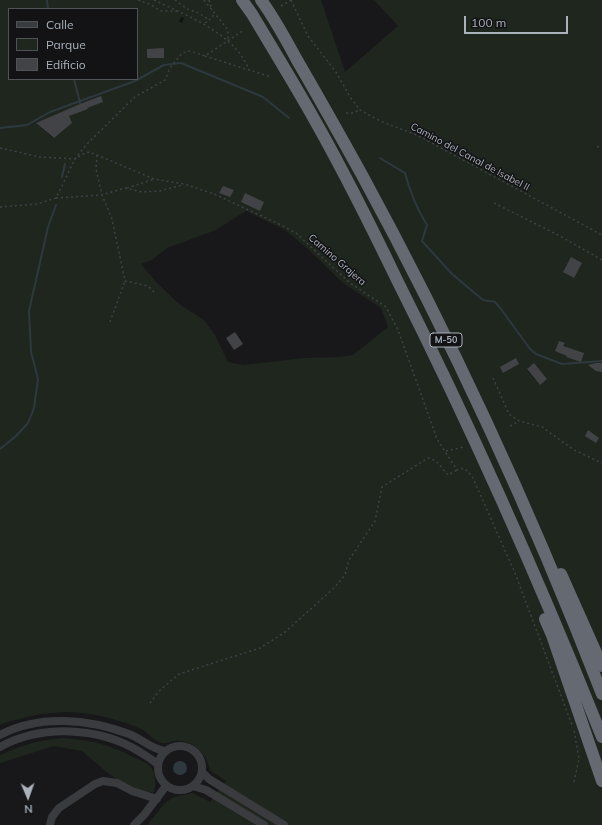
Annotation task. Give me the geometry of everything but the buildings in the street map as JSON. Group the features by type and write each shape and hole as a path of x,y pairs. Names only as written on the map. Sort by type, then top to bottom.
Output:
{"highway":[{"name":"M-50","path":"242,0 252,14 318,126 442,370 488,469 562,638 602,737"},
{"name":"M-50","path":"262,0 331,118 394,234 498,447 602,694"},
{"path":"498,447 544,535 602,666"},
{"path":"488,469 499,510 552,635 602,781"}],"street":[{"path":"0,735 34,723 70,721 110,728 131,734 157,750 165,751"},
{"path":"0,747 9,742 36,734 69,731 100,736 127,744 154,760 157,764"},
{"path":"182,746 190,748 198,754 202,762 202,772 199,780 193,786 185,790 175,790 166,786 161,780 157,764 165,751 172,747 182,746"},
{"path":"202,772 209,779 284,825"},
{"path":"50,825 52,817 59,808 95,784 103,781 117,783 132,791 157,799"},
{"path":"134,825 144,815 166,786"},
{"path":"193,786 206,790 264,825"}],"path":[{"path":"138,0 149,4 160,11 178,11"},
{"path":"154,0 204,24 228,40 246,60 249,70"},
{"path":"175,0 187,9 199,13 208,20"},
{"path":"204,0 228,30 228,40"},
{"path":"204,24 213,16 212,6 209,0"},
{"path":"281,6 291,0"},
{"name":"Camino del Canal de Isabel II","path":"291,0 308,36 336,72 350,97 360,110 380,121 417,135 602,235"},
{"path":"205,56 244,30"},
{"path":"56,198 75,159 86,145 134,96 165,80 179,56 186,51 271,77"},
{"path":"346,113 353,113 360,110"},
{"path":"597,147 602,146"},
{"path":"0,148 40,157 75,159"},
{"name":"Camino Grajera","path":"75,159 85,153 90,152 154,179 184,184 214,194 296,233 350,283 386,307 398,330 437,439 457,470"},
{"path":"97,155 96,169 102,195 112,219 125,281 110,322"},
{"path":"0,207 36,204 56,198 102,195 154,179"},
{"path":"125,188 142,192 160,191 184,184"},
{"path":"494,203 560,236 602,260"},
{"path":"125,281 148,286 154,292"},
{"path":"493,378 509,414 519,421 542,427 574,450 602,463"},
{"path":"510,426 519,421"},
{"path":"446,451 464,447"},
{"path":"150,702 159,691 180,674 260,648 284,633 334,588 344,575 349,560 375,521 382,487 428,458 436,461 448,476 457,470 464,468 472,476 515,573 574,730 579,759 574,782"}],"green space":[{"path":"0,0 321,0 345,72 398,26 374,0 602,0 602,825 147,825 165,803 174,797 193,793 210,802 226,781 210,770 209,765 203,755 196,747 180,741 162,743 139,728 109,718 80,713 51,713 10,721 0,725","holes":["246,211 285,230 307,248 343,283 381,308 388,327 353,355 305,358 243,365 228,362 215,335 204,320 179,304 157,283 141,264 152,260 167,248 216,230"]},
{"path":"63,738 101,744 146,762 151,767 155,778 154,793 132,789 109,774 82,751 54,746 0,763 0,755 15,748 46,740"}],"shaded area":[{"path":"177,761 183,761 187,765 187,771 183,775 177,775 173,771 173,765"}],"waterway":[{"path":"47,0 48,8"},
{"path":"138,79 164,65 181,63 263,97 289,118"},
{"path":"74,80 80,103"},
{"path":"0,128 27,125 50,112 137,80"},
{"path":"380,158 405,173 414,200 427,225 422,241 452,274 483,300 495,302 530,349 536,354 562,364 602,361"},
{"path":"62,177 65,164"},
{"path":"0,449 16,436 28,423 34,408 38,379 31,352 29,311 48,227 56,205"}]}
